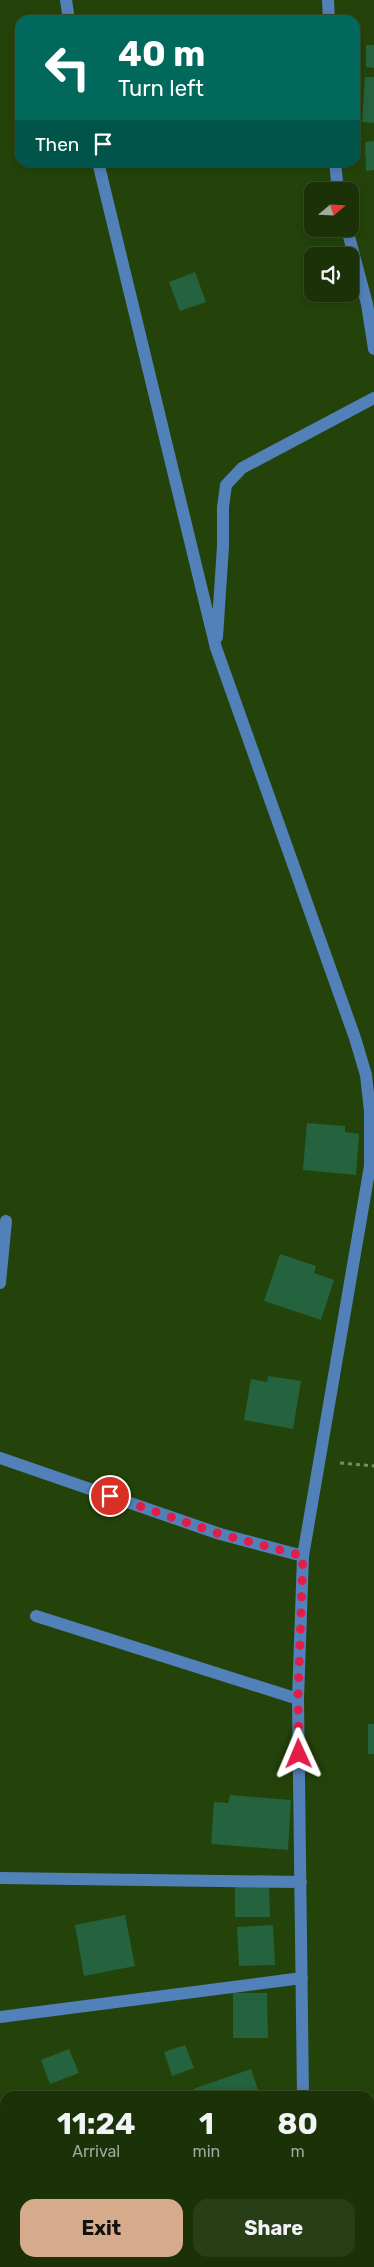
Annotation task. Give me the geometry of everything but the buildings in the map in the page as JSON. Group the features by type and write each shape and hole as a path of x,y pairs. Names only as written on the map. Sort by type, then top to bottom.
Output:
{"street":[{"path":"66,0 68,15"},
{"path":"328,0 328,15"},
{"path":"99,167 216,648 352,1028 366,1075 370,1111 370,1166 303,1556 298,1698 303,2091"},
{"path":"336,167 337,182"},
{"path":"349,238 367,304 374,349"},
{"path":"367,304 374,292"},
{"path":"216,648 222,566 223,507 226,485 242,468 374,398"},
{"path":"0,1283 6,1221"},
{"path":"0,1458 220,1534 303,1556"},
{"path":"36,1616 298,1698"},
{"path":"0,1878 301,1882"},
{"path":"0,2017 302,1978"}],"path":[{"path":"320,1461 374,1466"}],"route":[{"path":"110,1496 220,1534 303,1556 298,1698 299,1754"}]}
